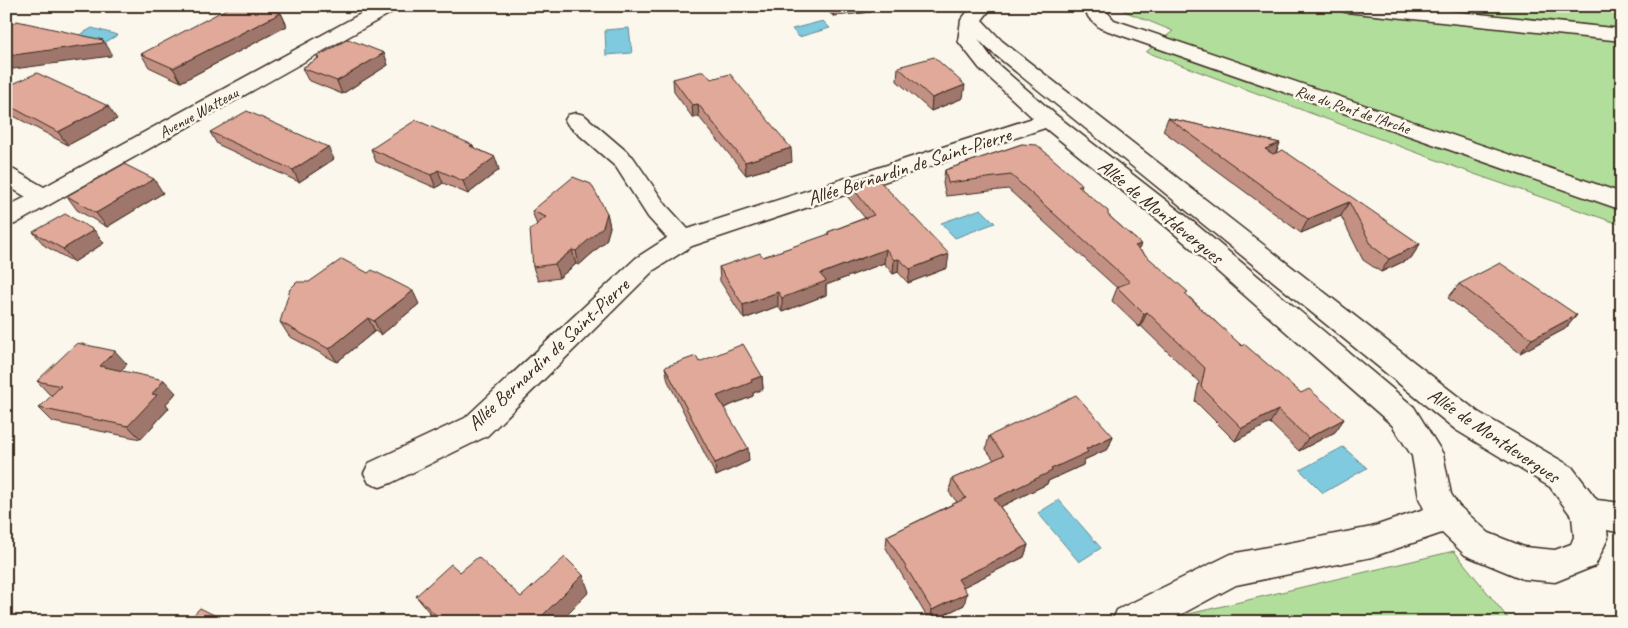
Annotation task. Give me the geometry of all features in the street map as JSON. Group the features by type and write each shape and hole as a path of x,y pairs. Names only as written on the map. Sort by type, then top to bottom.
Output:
{"street":[{"name":"Avenue Watteau","path":"6,218 389,6"},
{"name":"Rue du Pont de l'Arche","path":"1092,6 1096,14 1107,24 1622,202"},
{"path":"1346,6 1622,35"},
{"name":"Allée de Montdevergues","path":"977,13 995,45 1466,421 1561,477 1588,512 1591,538 1583,555 1555,566 1523,563 1477,544 1447,516 1435,498 1427,454 1403,416 1177,222 1048,120 987,65 968,41 977,13"},
{"path":"576,120 625,162 657,211 683,240"},
{"name":"Allée Bernardin de Saint-Pierre","path":"380,473 476,427 645,264 683,240 1048,120"},
{"path":"6,175 44,196"},
{"path":"1588,512 1622,518"},
{"path":"1130,622 1231,570 1372,542 1447,516"}],"green space":[{"path":"1122,6 1622,6 1622,225 1477,175 1146,52 1173,31 1124,11"},
{"path":"1454,551 1511,622 1164,622 1168,619"}],"water":[{"path":"823,21 830,28 799,37 792,29"},
{"path":"92,28 118,35 102,44 76,37"},
{"path":"629,28 632,53 606,55 605,30"},
{"path":"981,209 995,223 955,238 941,223"},
{"path":"1343,447 1367,468 1323,493 1300,470"},
{"path":"1059,500 1101,548 1079,562 1038,513"}],"building":[{"path":"232,6 262,6 281,13 173,68 141,54"},
{"path":"17,21 103,40 103,43 6,56 6,27"},
{"path":"348,39 384,53 337,81 302,68 319,58 317,57"},
{"path":"934,57 965,85 932,98 898,67"},
{"path":"704,71 711,79 730,74 791,148 745,162 698,104 692,105 673,79"},
{"path":"37,73 108,106 58,132 6,104 6,87"},
{"path":"247,111 328,147 293,170 210,132"},
{"path":"1168,118 1280,143 1265,149 1273,154 1283,150 1420,244 1389,259 1372,246 1349,202 1308,219"},
{"path":"416,120 473,145 470,146 495,157 463,181 438,170 431,175 371,149"},
{"path":"1022,144 1037,145 1082,184 1078,186 1108,211 1108,215 1141,244 1135,246 1188,292 1185,294 1242,346 1244,344 1301,393 1309,389 1344,419 1308,438 1278,410 1242,428 1201,387 1205,368 1147,312 1144,314 1117,287 1130,282 1011,175 948,183 945,170"},
{"path":"124,164 154,179 96,213 67,196"},
{"path":"873,174 949,254 910,269 899,259 894,260 886,249 820,274 826,281 782,298 778,292 743,305 719,267 760,253 763,257 829,234 828,232 874,215 848,182"},
{"path":"573,177 591,184 607,213 603,227 576,251 572,250 555,264 533,267 530,230 546,217 532,211"},
{"path":"65,214 94,230 63,249 33,232"},
{"path":"342,259 368,273 372,270 413,291 374,321 368,318 329,349 280,322 290,289 297,282 309,282"},
{"path":"1500,263 1577,315 1532,339 1459,284"},
{"path":"77,343 115,351 100,366 164,380 152,394 157,395 128,426 39,408 61,386 37,381"},
{"path":"743,344 762,376 717,396 748,448 715,463 665,367 696,356 699,362"},
{"path":"1076,395 1113,436 1086,449 1088,452 994,499 1028,545 958,579 967,593 932,610 887,536 966,498 952,479 1004,455 989,436"},
{"path":"478,557 521,597 565,557 583,575 542,616 549,622 443,622 416,596 451,564 460,572"},
{"path":"200,608 228,622 187,622"}]}
